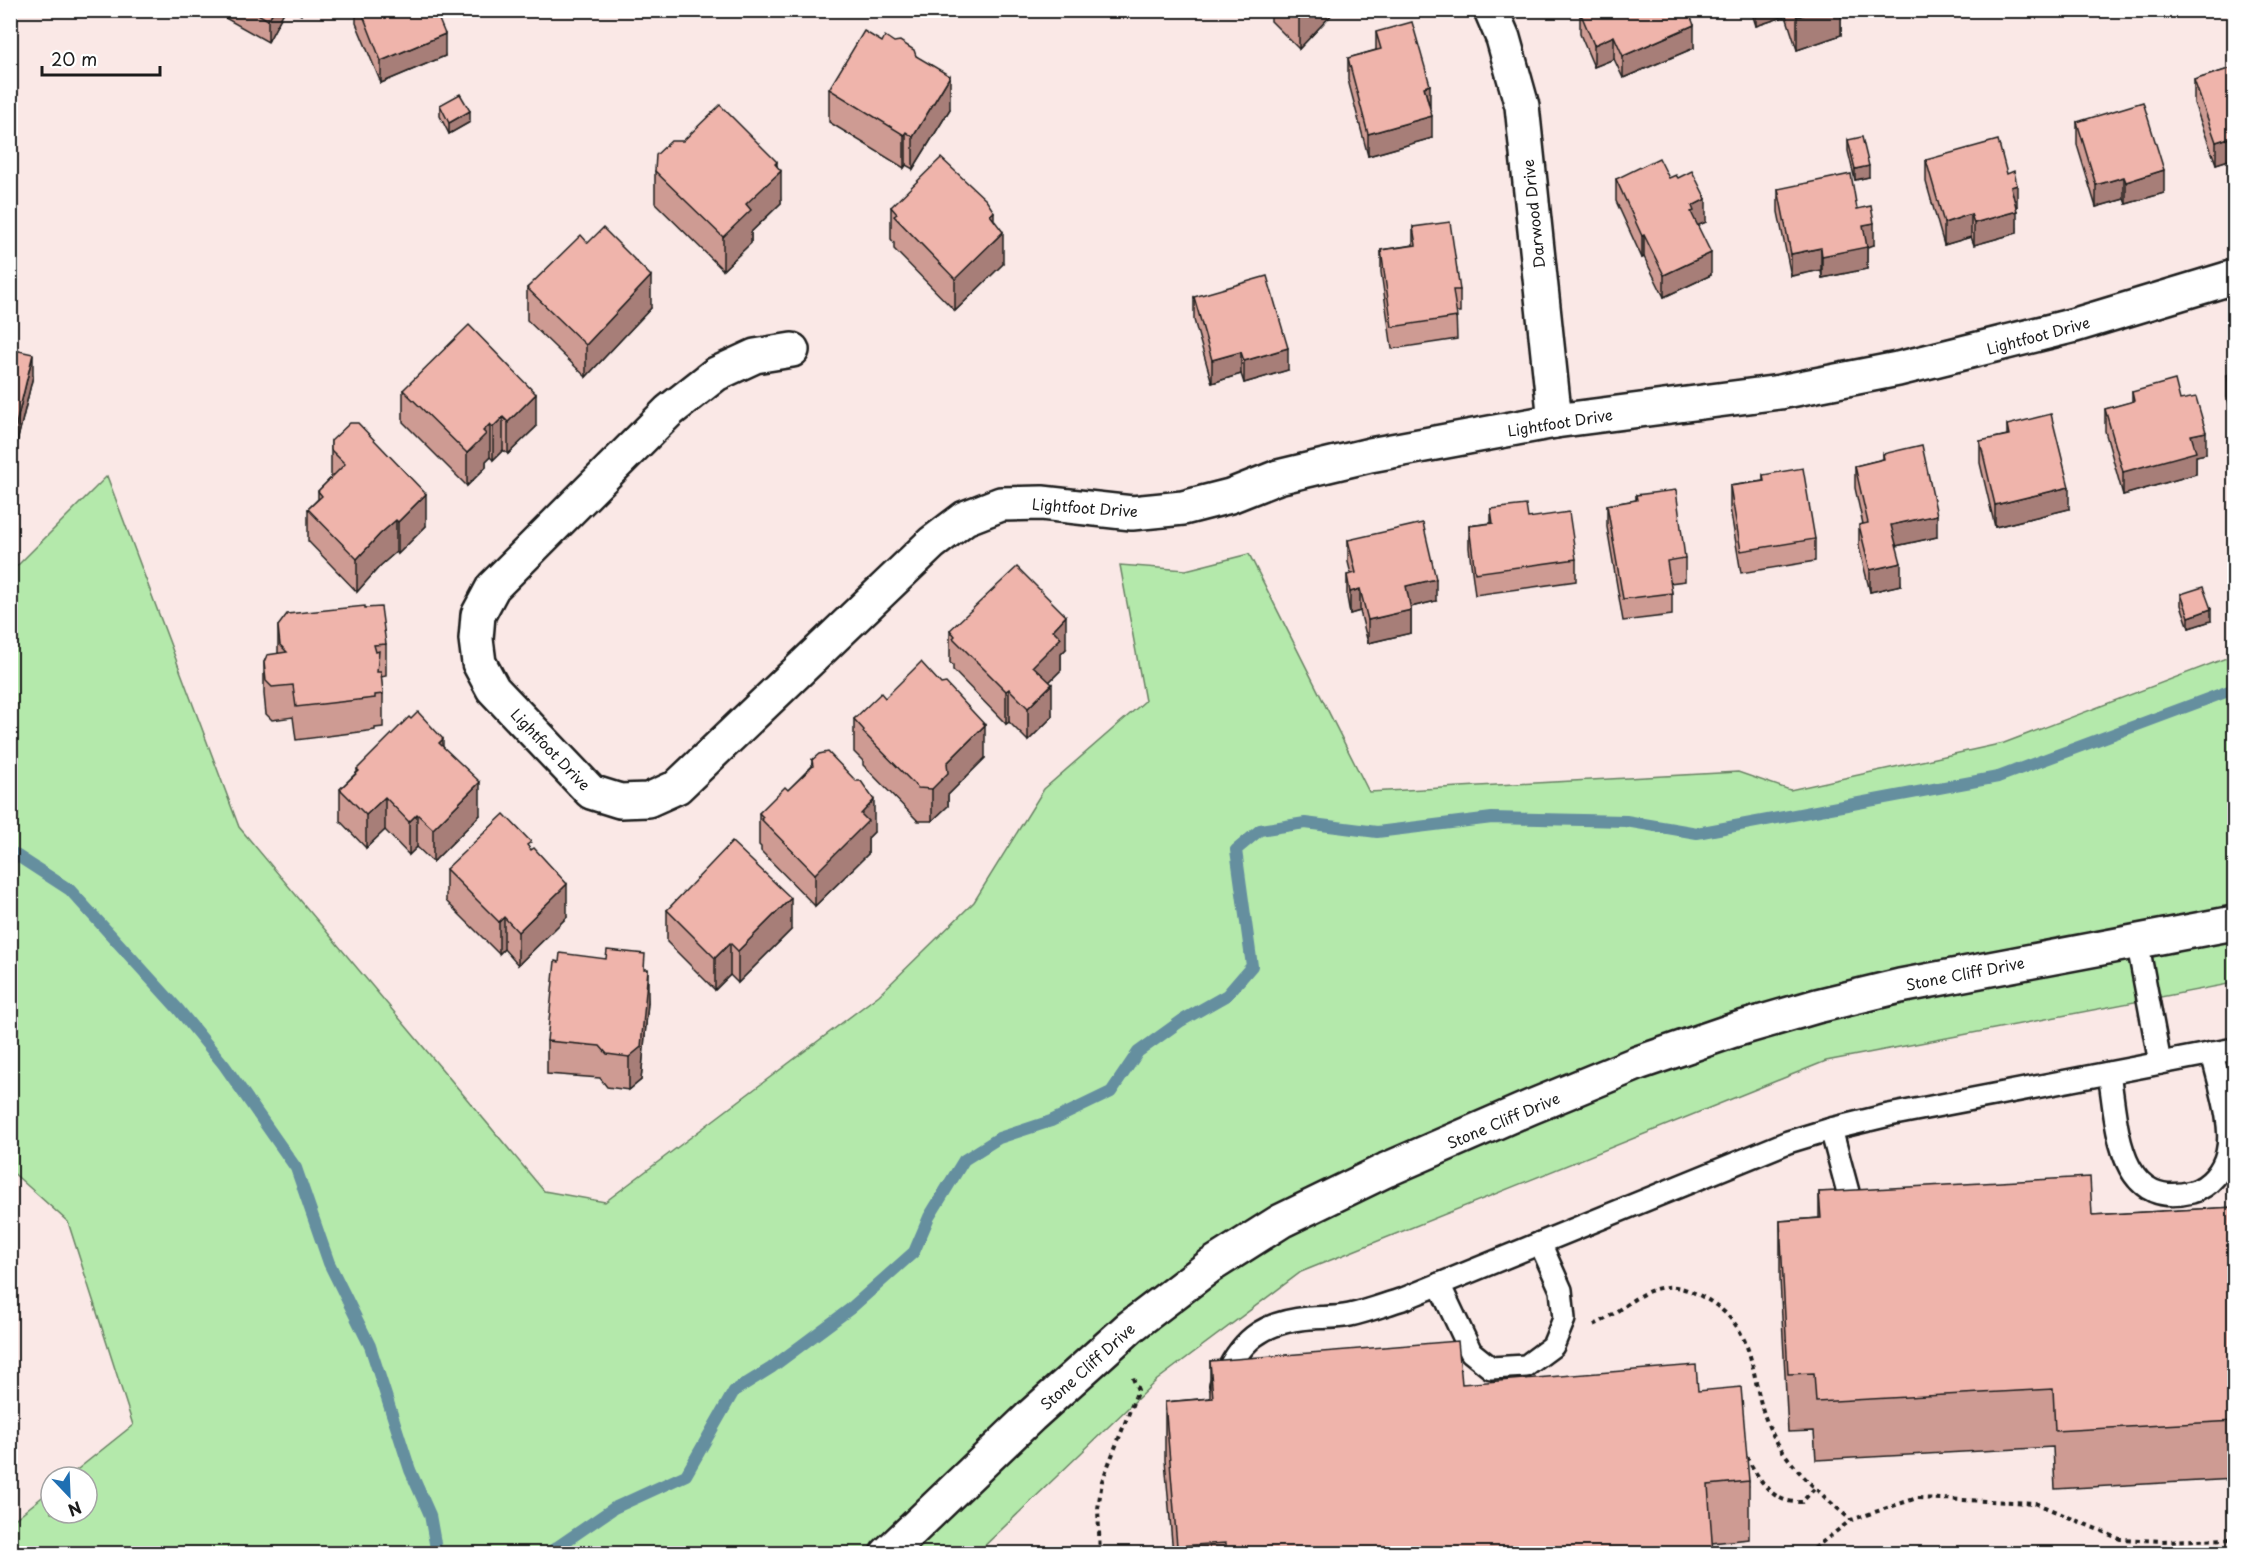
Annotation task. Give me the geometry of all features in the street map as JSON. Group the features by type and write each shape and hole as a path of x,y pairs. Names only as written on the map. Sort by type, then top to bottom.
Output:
{"street":[{"name":"Darwood Drive","path":"1491,10 1503,38 1522,106 1555,421"},
{"name":"Lightfoot Drive","path":"792,350 755,356 716,374 669,411 493,587 478,615 476,639 479,663 493,689 591,792 620,801 648,800 677,787 932,543 965,518 1001,504 1042,502 1132,513 1183,508 1230,496 1278,477 1336,463 1555,421 1780,392 1898,369 2075,325 2235,277"},
{"name":"Stone Cliff Drive","path":"887,1554 1031,1416 1130,1327 1210,1266 1281,1221 1386,1170 1531,1107 1731,1030 1816,1006 1900,986 2235,923"}],"lane":[{"path":"2137,940 2160,1063"},
{"path":"1216,1403 1228,1366 1245,1342 1269,1326 1305,1318 1349,1315 1439,1284 1788,1142 1889,1115 2235,1049"},
{"path":"2109,1073 2122,1153 2140,1184 2156,1191 2192,1192 2207,1185 2220,1171 2228,1151 2228,1128 2212,1053"},
{"path":"1831,1129 1856,1219"},
{"path":"1439,1284 1472,1352 1491,1368 1526,1366 1553,1346 1564,1319 1561,1290 1540,1243"}],"path":[{"path":"1588,1326 1596,1324 1647,1291 1668,1286 1690,1291 1710,1301 1726,1314 1743,1336 1757,1378 1764,1413 1784,1454 1815,1488 1851,1520"},
{"path":"1100,1554 1098,1509 1102,1481 1138,1390 1131,1372"},
{"path":"1746,1457 1768,1490 1777,1498 1792,1503 1802,1502 1815,1488"},
{"path":"1807,1554 1851,1520 1917,1498 2035,1503 2120,1539 2162,1541 2235,1539"}],"green space":[{"path":"107,476 239,827 544,1191 605,1202 879,995 974,902 1044,789 1145,701 1120,565 1186,570 1249,554 1369,792 1738,772 1790,790 2004,743 2234,655 2234,983 1826,1061 1301,1272 1157,1380 977,1553 11,1554 11,1522 39,1500 39,1525 99,1525 99,1465 83,1465 133,1425 68,1222 10,1170 11,572"}],"building":[{"path":"251,10 274,10 268,20"},
{"path":"361,10 435,10 445,34 381,61"},
{"path":"1293,10 1304,10 1299,16"},
{"path":"1583,10 1688,10 1694,25 1623,56 1614,36 1594,45 1580,12"},
{"path":"1794,10 1817,10 1797,17"},
{"path":"1412,22 1430,85 1424,87 1432,116 1368,134 1348,58 1381,49 1376,32"},
{"path":"864,31 882,42 885,36 894,42 900,41 914,50 916,56 950,76 913,137 906,132 904,135 829,89"},
{"path":"2235,67 2235,136 2216,142 2194,80"},
{"path":"460,94 470,111 449,123 440,105"},
{"path":"2143,102 2164,170 2126,182 2124,177 2096,185 2077,122"},
{"path":"720,105 777,162 775,164 781,171 746,204 751,210 723,237 655,171 656,155 671,141 683,141"},
{"path":"1862,137 1869,166 1855,169 1848,140"},
{"path":"1998,140 2007,174 2014,171 2017,185 2011,187 2017,211 1974,223 1971,214 1944,223 1926,160"},
{"path":"941,158 986,200 994,212 990,215 1003,232 955,279 894,216 897,214 891,207"},
{"path":"1659,158 1669,178 1676,175 1678,178 1692,171 1706,199 1692,206 1694,211 1691,212 1711,253 1664,275 1644,235 1642,236 1616,179"},
{"path":"1851,174 1857,209 1871,206 1874,223 1863,225 1867,247 1822,256 1821,248 1791,254 1778,189"},
{"path":"1450,222 1460,290 1453,290 1457,317 1392,327 1381,250 1416,245 1413,227"},
{"path":"603,228 651,276 586,345 527,288 581,235 588,243"},
{"path":"1267,276 1288,348 1244,361 1241,352 1212,360 1194,297"},
{"path":"469,325 536,394 508,422 503,417 493,427 490,424 483,431 486,434 467,453 403,390"},
{"path":"10,349 33,354 13,437 10,436"},
{"path":"2235,372 2235,398 2227,375"},
{"path":"2175,380 2180,400 2196,397 2206,432 2191,435 2196,452 2123,472 2105,409 2134,401 2132,392"},
{"path":"2051,414 2069,487 1995,505 1980,441 2009,435 2007,425"},
{"path":"350,423 358,423 426,494 398,522 396,520 380,534 357,559 308,509 322,496 318,491 345,464 331,450 331,441"},
{"path":"1922,445 1937,515 1891,525 1901,563 1870,570 1859,525 1868,523 1855,466 1884,459 1883,454"},
{"path":"1803,468 1815,539 1741,551 1730,486 1764,481 1763,475"},
{"path":"1676,490 1685,558 1667,561 1672,593 1623,599 1607,505 1637,500 1636,495"},
{"path":"1526,505 1528,518 1569,512 1576,559 1475,573 1469,526 1493,523 1491,509"},
{"path":"1423,523 1436,579 1406,586 1411,610 1368,620 1360,589 1350,592 1347,575 1356,573 1348,540"},
{"path":"1017,567 1066,616 1053,630 1061,638 1033,666 1052,684 1028,708 1009,689 1006,691 953,638 955,636 950,630"},
{"path":"2203,587 2211,609 2189,617 2181,594"},
{"path":"365,606 365,608 381,607 386,644 374,645 376,652 379,651 377,672 381,672 383,694 375,695 375,698 296,707 293,685 272,687 266,681 264,662 267,655 287,652 280,645 278,626 287,614"},
{"path":"921,662 941,684 946,683 985,725 947,763 948,773 932,789 918,788 863,732 864,730 854,719 881,693 885,698"},
{"path":"418,712 443,739 439,743 480,782 433,829 417,814 409,822 385,797 366,815 340,789 409,717 411,719"},
{"path":"828,752 856,781 861,781 874,800 861,814 868,821 815,874 761,819 763,817 759,813 785,787 788,790 813,766 812,760 819,754"},
{"path":"504,814 531,842 527,845 531,850 534,848 567,884 518,932 504,917 499,922 446,869"},
{"path":"732,842 791,898 738,951 730,943 715,958 667,910"},
{"path":"607,950 645,954 644,969 648,969 641,1047 629,1057 607,1054 600,1046 547,1041 555,961 559,962 560,953 606,959"},
{"path":"2090,1177 2092,1215 2235,1207 2235,1421 2055,1431 2053,1389 1816,1402 1814,1373 1788,1374 1780,1221 1821,1218 1819,1192"},
{"path":"1458,1341 1462,1384 1696,1365 1698,1391 1741,1387 1749,1481 1708,1485 1713,1554 1226,1554 1226,1543 1177,1546 1165,1402 1213,1398 1210,1361"}],"waterway":[{"path":"547,1554 614,1508 686,1475 734,1391 771,1368 850,1309 914,1252 929,1217 964,1160 999,1138 1051,1121 1111,1092 1138,1052 1181,1021 1227,995 1252,966 1236,850 1260,830 1305,823 1377,832 1492,818 1626,821 1697,833 1998,777 2234,689"},
{"path":"10,851 70,890 178,1009 224,1065 296,1168 329,1263 370,1346 410,1470 430,1515 437,1554"}]}
